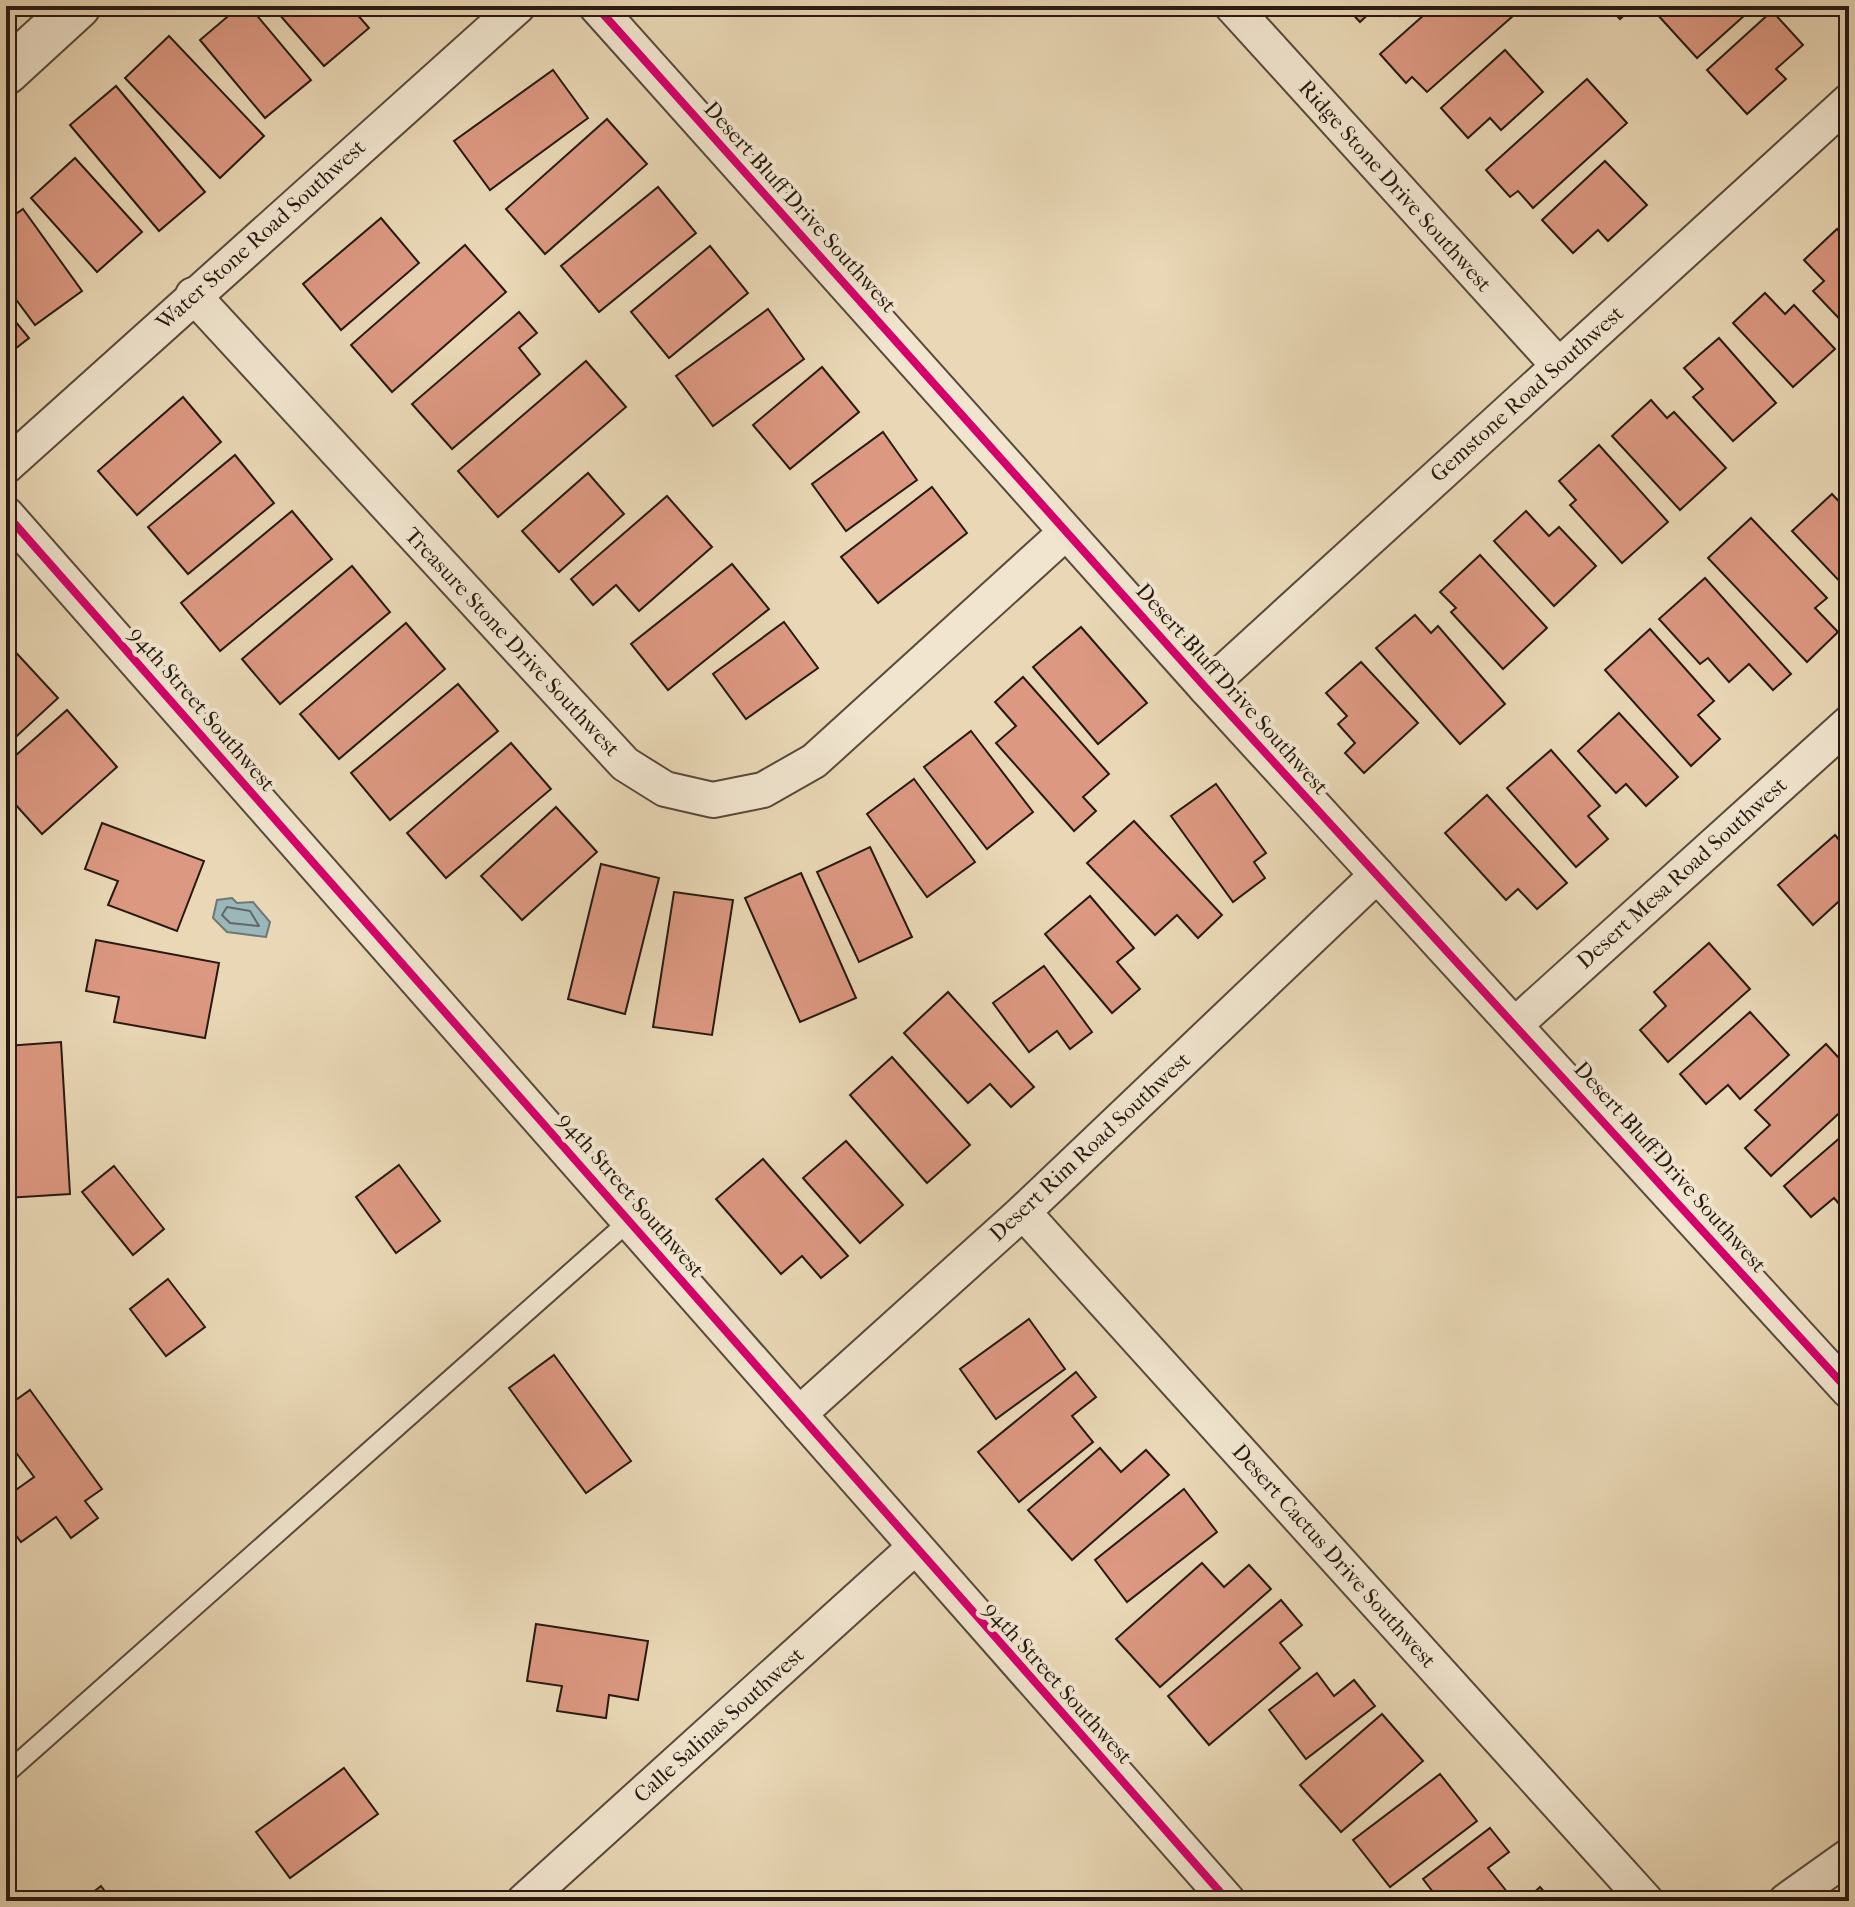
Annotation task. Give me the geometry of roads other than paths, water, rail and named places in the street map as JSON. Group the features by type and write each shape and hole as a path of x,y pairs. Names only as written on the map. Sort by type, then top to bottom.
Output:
{"street":[{"path":"6,72 78,6"},
{"name":"Water Stone Road Southwest","path":"6,466 518,6"},
{"name":"Desert Bluff Drive Southwest","path":"596,6 1065,533 1849,1391"},
{"name":"Ridge Stone Drive Southwest","path":"1232,6 1559,366"},
{"name":"Gemstone Road Southwest","path":"1206,688 1849,101"},
{"name":"Treasure Stone Drive Southwest","path":"193,295 625,764 665,789 713,800 763,790 814,761 1065,533"},
{"name":"94th Street Southwest","path":"6,514 1228,1901"},
{"name":"Desert Mesa Road Southwest","path":"1516,1024 1849,723"},
{"name":"Desert Rim Road Southwest","path":"799,1414 1023,1212 1377,875"},
{"name":"Desert Cactus Drive Southwest","path":"1023,1212 1646,1901"},
{"name":"Calle Salinas Southwest","path":"524,1901 914,1548"},
{"path":"1786,1901 1849,1856"}],"lane":[{"path":"9,1771 629,1221"}],"water":[{"path":"232,898 237,903 253,902 270,922 266,937 227,932 213,918 217,900"}]}
